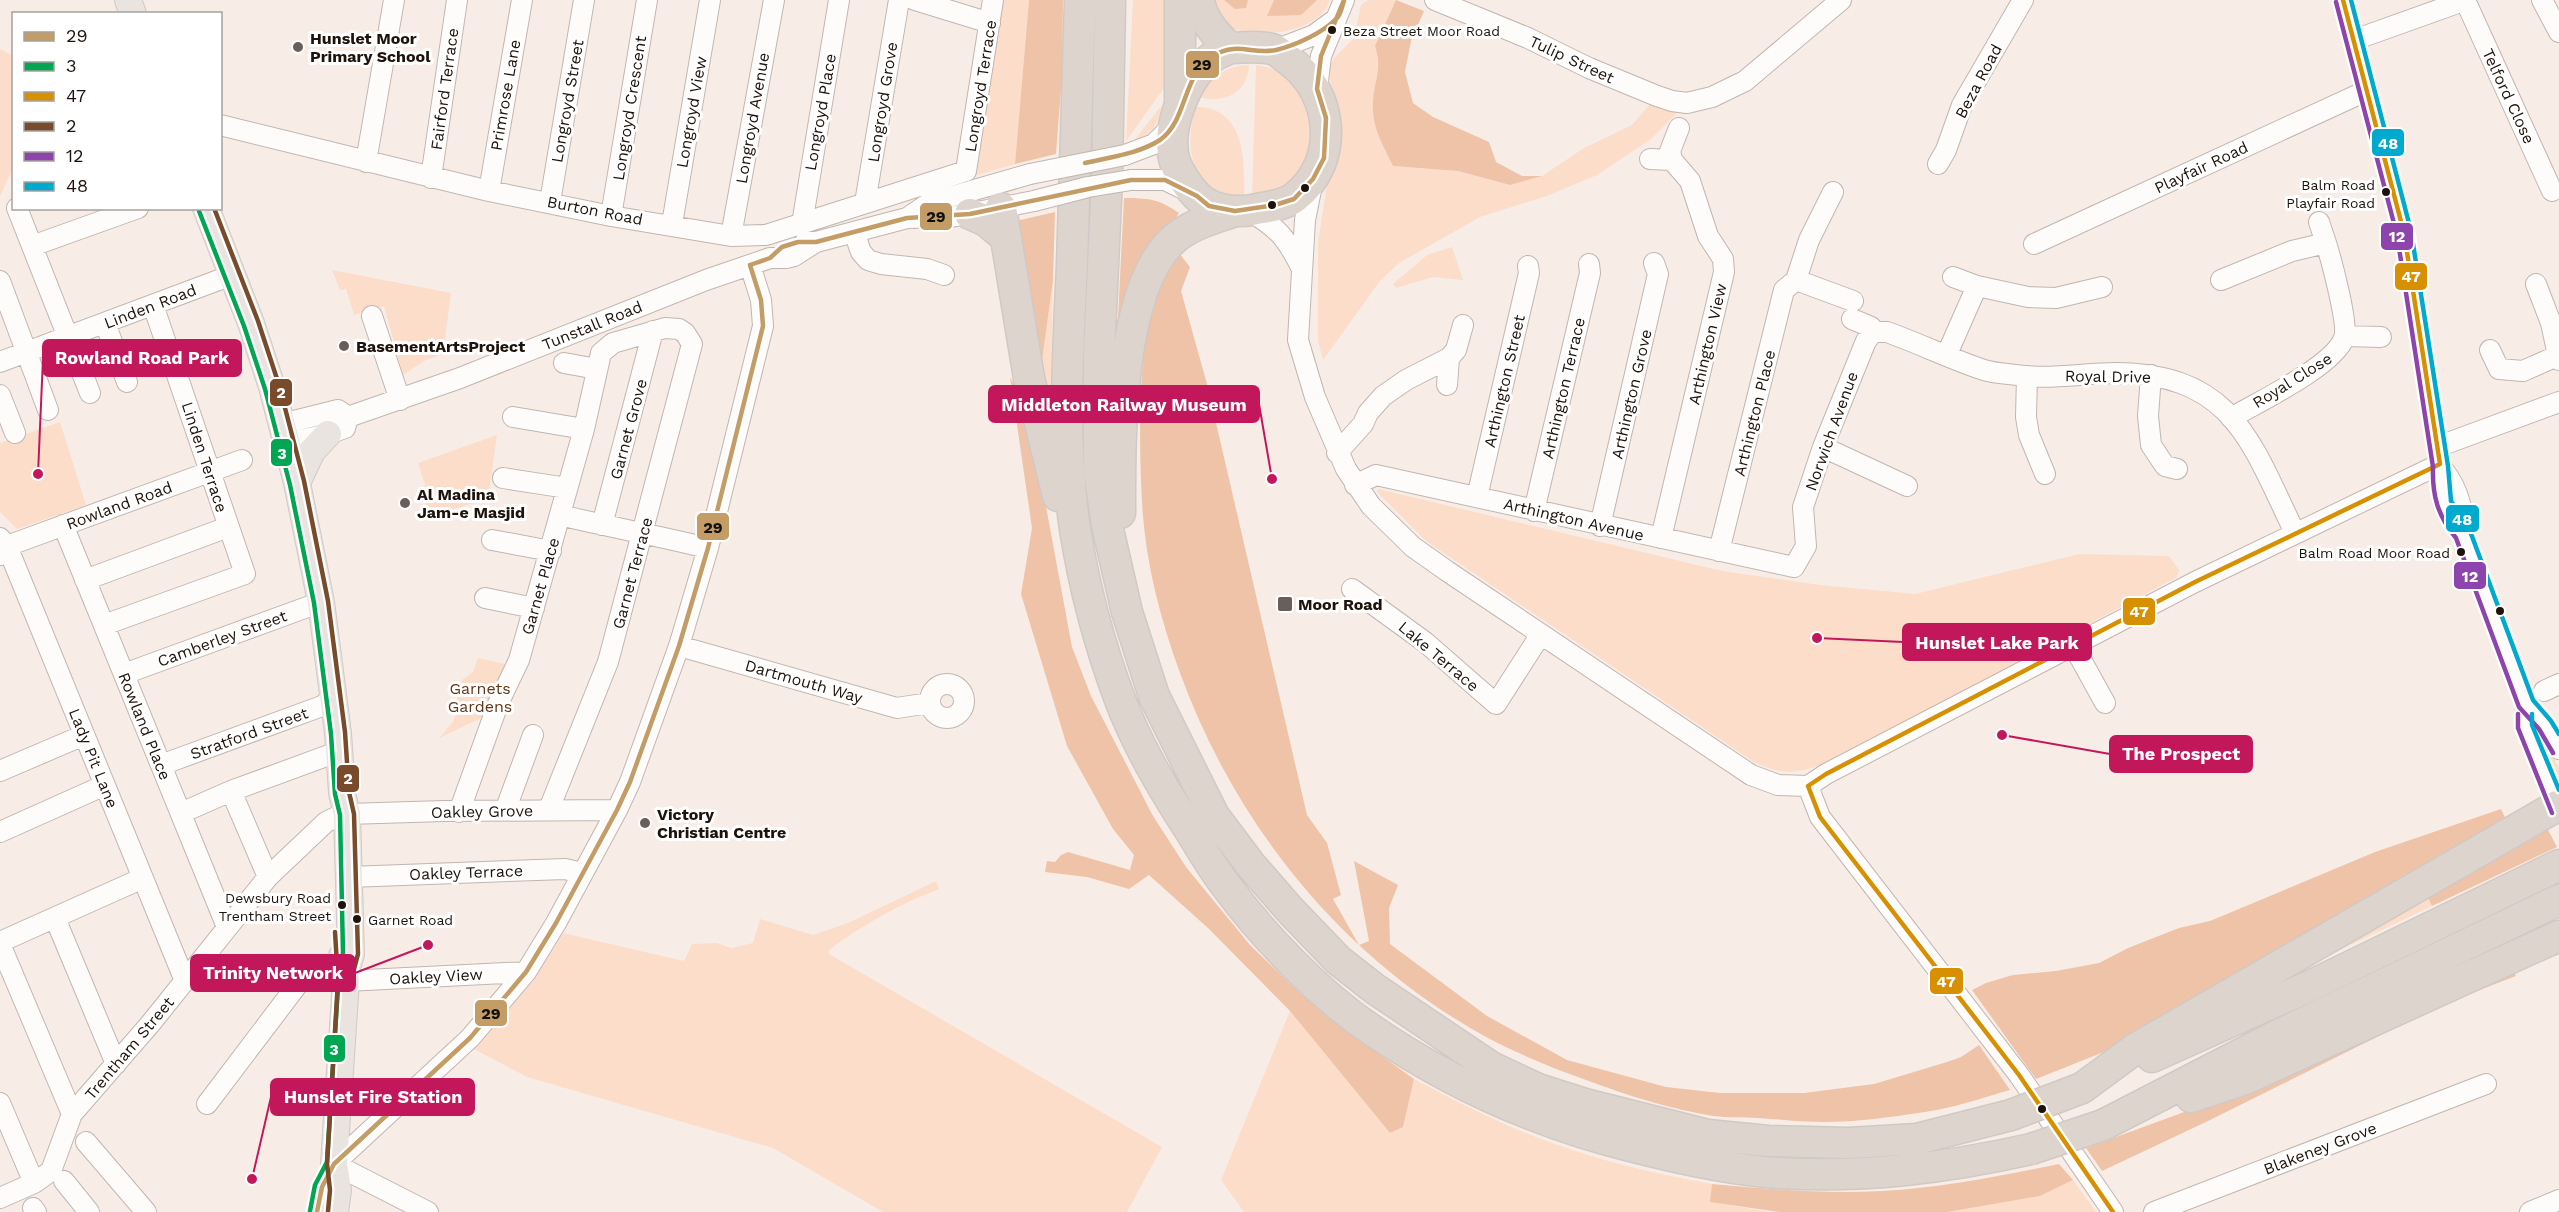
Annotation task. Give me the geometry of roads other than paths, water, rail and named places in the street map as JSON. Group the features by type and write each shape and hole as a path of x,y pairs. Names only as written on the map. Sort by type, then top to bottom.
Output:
{"highway":[{"path":"1080,0 1067,376 1068,467 1075,529 1093,614"},
{"path":"1110,0 1099,354 1099,471 1107,525 1126,612 1154,696 1214,816 1230,839 1290,910 1338,960 1436,1032 1491,1067 1538,1089 1618,1114 1708,1135 1768,1141 1849,1143 1917,1139 2011,1115 2082,1088 2291,995 2559,865"},
{"path":"1108,112 1115,0"},
{"path":"1180,0 1175,161 1185,181 1209,206 1242,211"},
{"path":"1199,0 1201,10 1215,34 1230,48"},
{"path":"1120,581 1121,419 1139,297 1155,261 1172,241 1194,225 1294,199 1313,179 1324,158 1326,118 1317,89 1298,67 1275,50 1230,48 1211,57 1194,75 1177,115"},
{"path":"1001,208 1029,378 1048,462 1119,698 1139,745 1224,884 1252,919 1310,979 1366,1026 1418,1059 1474,1089 1594,1137 1715,1165 1773,1173 1888,1173 1963,1164 2031,1149 2246,1079 2559,936"},
{"path":"970,214 986,220 1005,237"},
{"path":"2082,1088 2145,1044 2558,807"},
{"path":"2103,1125 2272,1038 2552,903"}],"main road":[{"path":"207,210 251,323 285,433 321,602 326,702 340,751 349,877 351,954 346,976 334,1164 338,1190 335,1212"},
{"path":"297,483 312,451 328,434"},
{"path":"343,808 342,956 346,976"},
{"path":"317,1212 322,1187 334,1164"}],"street":[{"path":"366,162 394,0"},
{"name":"Fairford Terrace","path":"431,178 457,0"},
{"name":"Primrose Lane","path":"489,191 522,0"},
{"name":"Longroyd Street","path":"550,202 584,0"},
{"name":"Longroyd Crescent","path":"611,216 647,0"},
{"name":"Longroyd View","path":"672,224 710,0"},
{"name":"Longroyd Avenue","path":"731,236 774,0"},
{"name":"Longroyd Place","path":"802,224 839,0"},
{"name":"Longroyd Grove","path":"865,203 899,0"},
{"path":"915,0 990,23"},
{"name":"Longroyd Terrace","path":"966,171 993,0"},
{"name":"Tulip Street","path":"1435,0 1672,101 1687,103 1712,97 1744,81 1841,0"},
{"name":"Beza Road","path":"1938,164 1946,150 1962,105 2023,0"},
{"path":"2343,0 2404,233 2439,459 2439,489 2449,518 2463,534 2526,704 2545,725 2559,749"},
{"path":"2354,39 2466,0"},
{"name":"Telford Close","path":"2466,0 2552,191"},
{"path":"2542,0 2559,32"},
{"path":"1275,50 1314,35 1341,8"},
{"path":"1317,89 1321,56 1341,8"},
{"name":"Playfair Road","path":"2034,244 2368,90"},
{"name":"Tunstall Road","path":"907,218 929,203 1030,174 1125,155 1154,144 1177,115"},
{"name":"Burton Road","path":"222,126 489,191 611,216 672,224 731,236 766,235 966,171"},
{"path":"1650,159 1672,160 1670,152 1679,128"},
{"name":"Arthington View","path":"1661,538 1724,272 1723,259 1708,236 1690,181 1672,160"},
{"name":"Tunstall Road","path":"348,417 400,400 770,258 782,247 798,242 816,242 907,218 970,214 1088,187 1148,178 1165,180 1197,196"},
{"path":"1313,179 1305,220 1298,340 1315,397 1337,453 1355,485 1389,526 1413,547 1751,775 1778,785 1808,786 1836,769 2073,645 2439,459 2559,402"},
{"path":"1001,208 1008,180"},
{"name":"Arthington Place","path":"1719,551 1784,290 1796,280 1809,240 1833,192"},
{"path":"18,210 90,393"},
{"path":"32,246 132,210"},
{"path":"1242,211 1273,225 1291,246 1302,269"},
{"name":"Royal Close","path":"2231,418 2319,366 2337,352 2345,336 2334,270 2319,222"},
{"path":"854,232 861,252 868,260 881,264 927,269 944,275"},
{"path":"2221,280 2292,251 2326,243"},
{"name":"Arthington Grove","path":"1600,526 1658,274 1654,262"},
{"name":"Arthington Terrace","path":"1534,512 1590,273 1589,264"},
{"path":"428,1212 334,1164 470,1038 526,972 556,923 630,782 679,646 708,548 763,326 761,300 750,265"},
{"name":"Arthington Street","path":"1477,497 1529,273 1528,266"},
{"name":"Linden Road","path":"0,362 232,275"},
{"path":"1953,277 1977,286 2028,297 2056,298 2102,287"},
{"name":"Royal Drive","path":"1796,280 1853,310 1871,327 1873,332 1887,332 1985,370 2027,376 2117,373 2151,375 2182,382 2200,391 2215,401 2248,438 2295,533"},
{"path":"0,281 48,410"},
{"path":"2490,350 2499,369 2523,371 2558,358 2551,322 2536,284"},
{"path":"1947,354 1977,286"},
{"name":"Linden Terrace","path":"104,625 245,574 153,305"},
{"path":"372,316 400,400"},
{"path":"105,323 127,382"},
{"path":"1337,453 1363,424 1368,413 1383,396 1406,380 1449,358 1456,350 1463,325"},
{"name":"Tunstall Road","path":"564,363 599,361 613,343 672,327 685,333"},
{"name":"Garnet Grove","path":"602,525 653,332"},
{"name":"Norwich Avenue","path":"1794,567 1806,546 1803,507 1823,447 1866,341 1873,332"},
{"name":"Garnet Terrace","path":"549,809 608,662 693,344 685,333"},
{"name":"Royal Close","path":"2345,336 2381,337"},
{"path":"1447,385 1449,358"},
{"name":"Garnet Place","path":"459,812 493,716 519,660 584,429 599,361"},
{"path":"2151,375 2148,416 2151,445 2165,466 2177,469"},
{"path":"2027,376 2028,426 2045,474"},
{"path":"0,395 15,433"},
{"name":"Tunstall Road","path":"285,433 338,410 348,417"},
{"name":"Tunstall Road","path":"285,433 328,434 345,428 348,417"},
{"path":"513,417 584,429"},
{"path":"1823,447 1907,486"},
{"name":"Rowland Road","path":"2,546 242,460"},
{"name":"Arthington Avenue","path":"1355,485 1376,475 1534,512 1794,567"},
{"path":"503,478 567,488"},
{"path":"560,515 708,548"},
{"name":"Rowland Place","path":"63,525 227,927"},
{"path":"85,580 228,527"},
{"path":"492,540 551,551"},
{"name":"Lady Pit Lane","path":"2,546 84,735 185,981"},
{"name":"Lake Terrace","path":"1352,589 1425,642 1496,704 1541,634"},
{"path":"485,598 534,608"},
{"name":"Camberley Street","path":"124,674 321,602"},
{"path":"2073,645 2105,703"},
{"name":"Dartmouth Way","path":"679,646 897,708 929,703"},
{"name":"Stratford Street","path":"161,765 326,702"},
{"path":"2526,704 2525,726 2558,807"},
{"path":"0,771 84,735"},
{"path":"505,811 533,735"},
{"path":"181,813 231,791 340,751"},
{"path":"0,832 105,785"},
{"path":"1808,786 1820,817 2019,1076 2112,1212"},
{"path":"231,791 268,877"},
{"name":"Oakley Grove","path":"343,808 459,812 549,809 617,810"},
{"name":"Trentham Street","path":"0,1198 34,1184 51,1171 72,1114 185,981 268,877 343,808"},
{"name":"Oakley Terrace","path":"349,877 565,869 582,873"},
{"path":"72,1114 0,943 143,878"},
{"path":"55,918 116,1064"},
{"name":"Oakley View","path":"207,1104 301,980 312,972 323,969 346,976 403,978 526,972"},
{"name":"Blakeney Grove","path":"2154,1212 2486,1084"},
{"path":"0,1103 34,1184"},
{"path":"86,1142 146,1212"},
{"path":"64,1181 89,1212"},
{"path":"2530,1212 2559,1200"}],"place":[{"name":"Beza Street Moor Road","path":"1332,30"},
{"name":"Hunslet Moor Primary School","path":"298,47"},
{"name":"Balm Road Playfair Road","path":"2386,192"},
{"name":"BasementArtsProject","path":"344,346"},
{"name":"Rowland Road Park","path":"38,474"},
{"name":"Middleton Railway Museum","path":"1272,479"},
{"name":"Al Madina Jam-e Masjid","path":"405,503"},
{"name":"Balm Road Moor Road","path":"2461,552"},
{"name":"Moor Road","path":"1285,604"},
{"name":"Hunslet Lake Park","path":"1817,638"},
{"name":"The Prospect","path":"2002,735"},
{"name":"Victory Christian Centre","path":"645,823"},
{"name":"Dewsbury Road Trentham Street","path":"342,905"},
{"name":"Garnet Road","path":"357,919"},
{"name":"Trinity Network","path":"428,945"},
{"name":"Hunslet Fire Station","path":"252,1179"}],"park label":[{"name":"Garnets Gardens","path":"480,697"}]}
